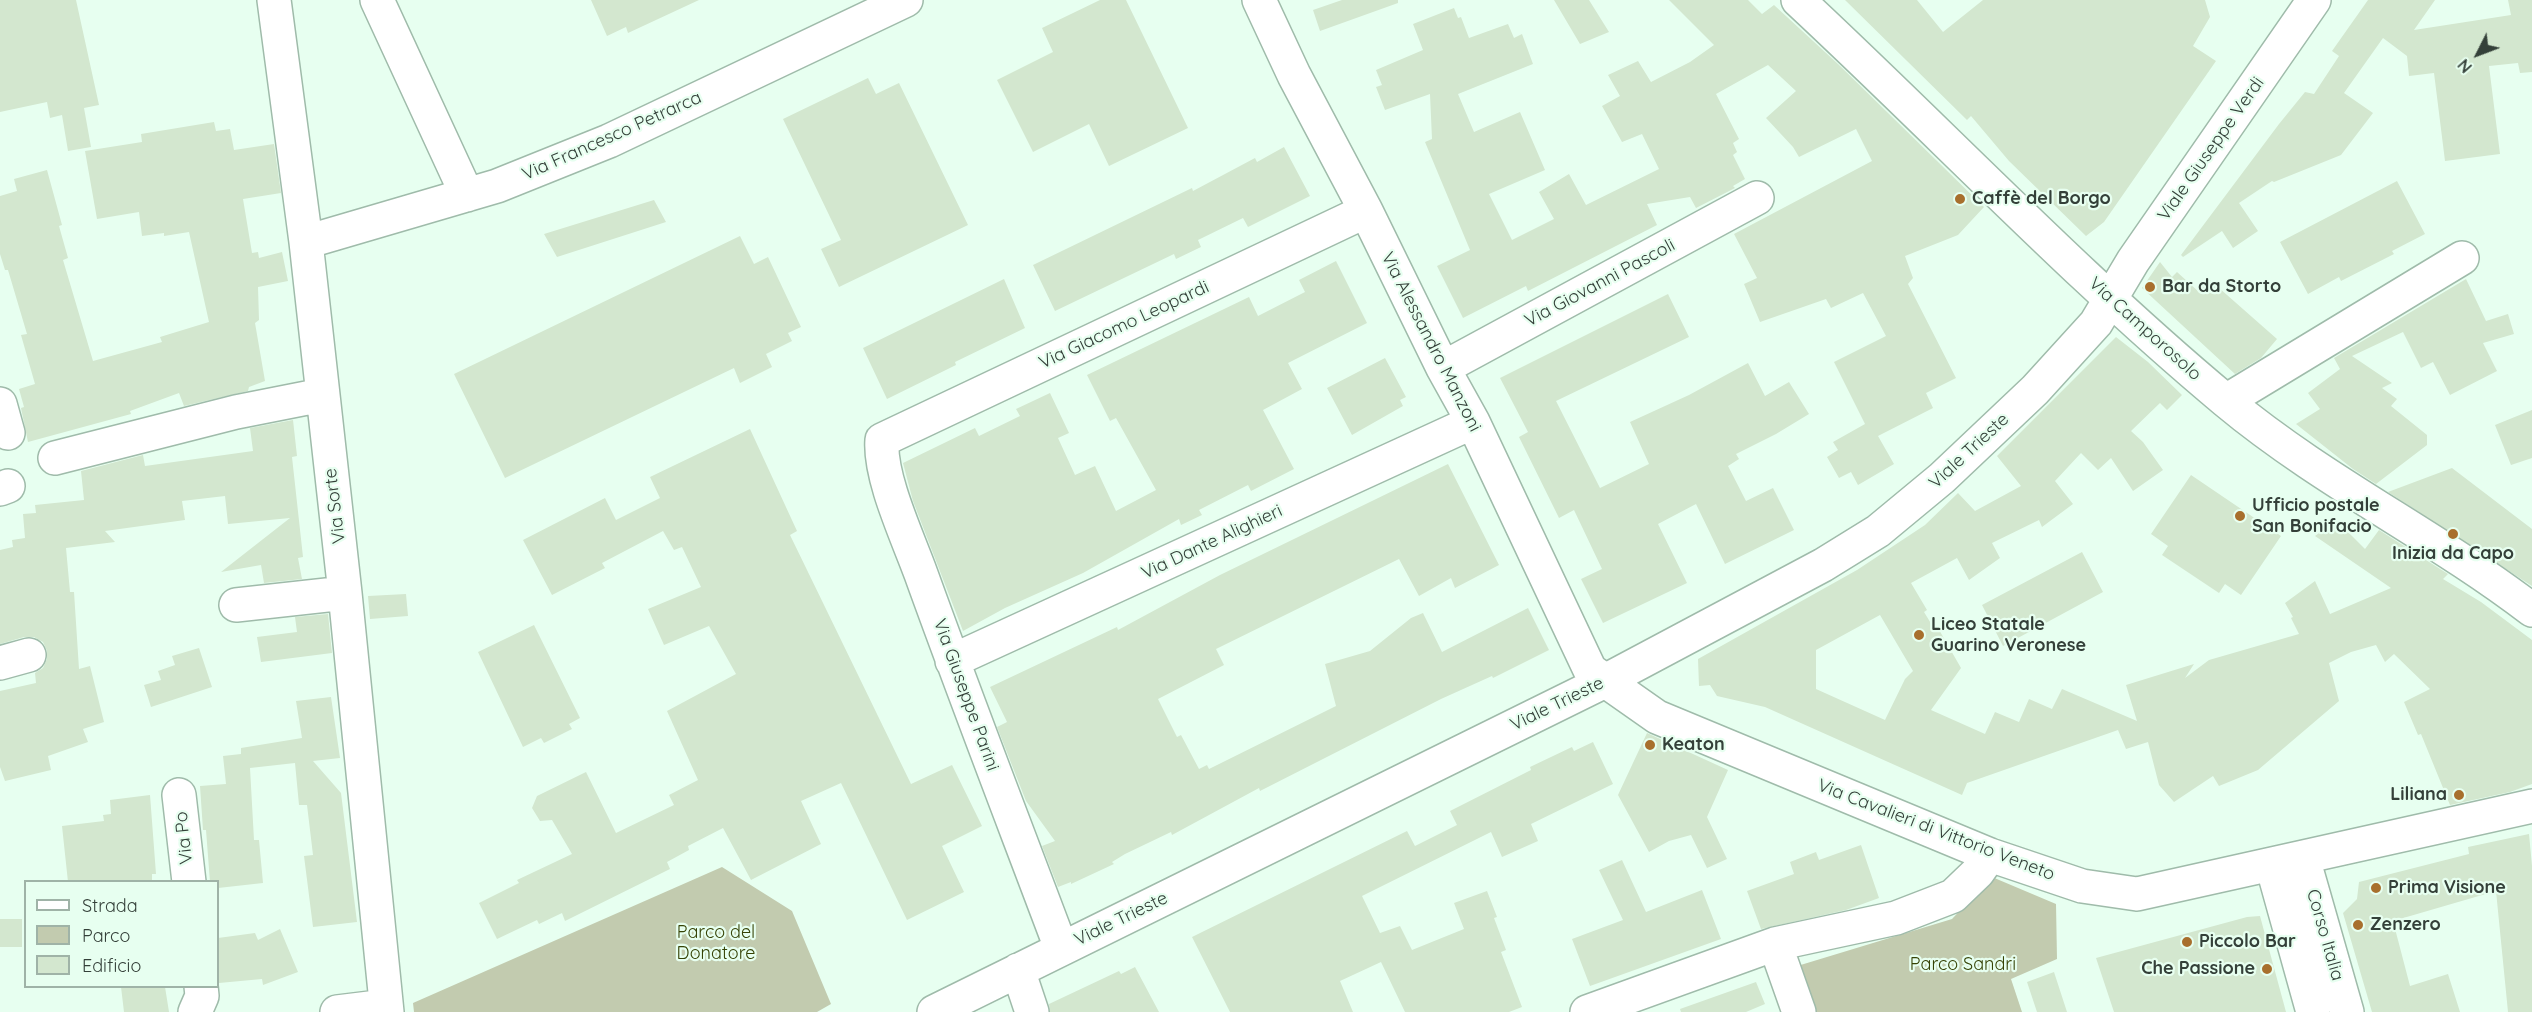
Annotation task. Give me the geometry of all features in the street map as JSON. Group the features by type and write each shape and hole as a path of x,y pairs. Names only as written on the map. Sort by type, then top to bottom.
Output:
{"street":[{"name":"Via Sorte","path":"274,0 306,242 345,593 386,1009"},
{"path":"377,0 467,195"},
{"name":"Via Francesco Petrarca","path":"306,242 497,186 609,141 906,0"},
{"name":"Via Alessandro Manzoni","path":"1259,0 1294,75 1366,211 1443,368 1473,422 1590,670 1605,681"},
{"name":"Via Camporosolo","path":"1798,0 2111,299 2226,401 2289,450 2373,506 2493,580 2532,610"},
{"name":"Viale Giuseppe Verdi","path":"2111,299 2133,261 2314,0"},
{"name":"Via Giovanni Pascoli","path":"1443,368 1757,198"},
{"name":"Via Giacomo Leopardi","path":"882,440 1366,211"},
{"path":"2226,401 2462,258"},
{"name":"Viale Trieste","path":"934,1012 1605,681 1823,565 1878,531 1942,478 2036,390 2096,323 2111,299"},
{"path":"56,458 236,412 322,395"},
{"name":"Via Dante Alighieri","path":"952,661 1473,422"},
{"name":"Via Giuseppe Parini","path":"882,440 881,453 892,493 952,661 1061,948"},
{"path":"236,605 345,593"},
{"name":"Via Cavalieri di Vittorio Veneto","path":"1605,681 1657,717 1990,855 2082,886 2137,894 2532,806"},
{"name":"Via Po","path":"179,795 189,880"},
{"path":"1587,1012 1775,944 1896,918 1953,896 1978,872 1990,855"},
{"name":"Corso Italia","path":"2287,862 2313,1012"},
{"name":"Corso Italia","path":"2287,862 2347,1012"},
{"path":"1775,944 1799,1012"},
{"path":"1018,970 1032,1012"},
{"path":"195,1012 202,996 201,988"},
{"path":"337,1012 386,1009"}],"green space":[{"name":"Parco del Donatore","path":"722,867 792,911 831,1004 817,1012 414,1012 413,1003"},
{"name":"Parco Sandri","path":"1992,877 2056,904 2057,959 2011,979 2022,1012 1810,1012 1794,967 1952,919"}],"building":[{"path":"0,0 76,0 99,105 84,108 91,147 68,151 62,115 50,118 47,102 0,112"},
{"path":"591,0 699,0 628,33 626,27 607,36"},
{"path":"1100,0 1126,0 1188,128 1109,166 1089,124 1033,152 997,80 1053,52 1042,28"},
{"path":"1342,0 1398,0 1398,3 1320,31 1313,10"},
{"path":"1554,0 1589,0 1609,32 1580,44"},
{"path":"1669,0 1748,0 1762,14 1774,5 1838,64 1984,207 1958,235 1905,256 1913,278 1908,284 1956,378 1926,393 1933,408 1878,436 1894,464 1858,485 1851,472 1839,478 1827,457 1838,450 1833,442 1865,424 1834,362 1886,336 1863,293 1831,308 1826,299 1760,322 1744,284 1757,278 1734,234 1872,161 1856,129 1799,157 1793,147 1766,118 1796,91 1768,65 1716,94 1739,139 1733,143 1737,152 1733,155 1745,179 1733,186 1735,188 1696,208 1690,197 1647,204 1657,225 1528,291 1526,286 1463,318 1437,266 1470,250 1425,142 1432,139 1430,94 1385,110 1376,87 1382,85 1376,70 1423,50 1413,24 1454,8 1458,18 1461,17 1469,38 1508,24 1514,38 1522,34 1533,64 1458,94 1474,132 1520,112 1545,170 1489,194 1512,240 1554,219 1539,192 1569,174 1586,205 1659,169 1642,134 1622,142 1602,106 1620,96 1608,75 1638,61 1651,82 1690,62 1714,45"},
{"path":"1845,0 1917,0 1943,32 1983,0 2205,0 2210,17 2193,46 2216,61 2104,222 2086,236 2009,161 1971,116 1967,120"},
{"path":"2368,0 2435,0 2414,30 2511,15 2508,0 2532,0 2532,72 2520,73 2518,63 2489,66 2500,154 2445,161 2434,73 2409,76 2407,56 2383,38 2344,93 2373,113 2341,155 2272,181 2239,203 2258,231 2233,248 2222,231 2183,257 2181,255 2279,124 2305,92 2314,94 2339,56 2332,51"},
{"path":"868,78 876,94 899,83 968,225 839,287 821,249 841,240 783,119"},
{"path":"214,122 216,131 230,129 234,150 274,144 281,193 243,199 252,253 258,252 259,258 282,252 288,281 258,287 259,320 255,323 265,381 249,387 248,391 184,406 179,393 130,411 131,414 28,442 21,408 24,407 19,389 35,384 21,335 27,334 8,270 5,270 0,254 0,196 17,191 14,179 47,170 62,225 59,226 68,258 63,260 93,361 162,342 160,337 209,322 189,232 164,236 164,233 142,236 139,212 97,219 85,151 142,142 141,134"},
{"path":"1284,147 1310,196 1248,227 1243,218 1198,240 1201,247 1176,259 1174,254 1055,311 1033,265 1192,188 1193,191 1255,158 1257,162"},
{"path":"2397,181 2425,234 2392,251 2394,254 2341,281 2339,277 2308,294 2280,242"},
{"path":"654,200 666,222 557,257 544,234"},
{"path":"740,236 754,264 768,257 801,327 788,333 792,341 766,354 772,367 740,383 734,368 505,478 454,374"},
{"path":"1336,261 1367,323 1288,363 1302,389 1263,410 1294,469 1251,491 1248,485 1199,510 1202,515 1181,525 1179,519 1083,573 1005,608 963,631 913,501 903,463 975,428 979,436 1020,416 1016,409 1050,393 1069,433 1058,438 1075,475 1095,466 1116,511 1156,490 1116,418 1110,421 1087,375 1249,297 1258,316 1305,292 1299,280"},
{"path":"2160,262 2172,277 2177,272 2199,292 2210,280 2277,339 2261,358 2235,374 2142,288"},
{"path":"1004,279 1025,328 887,399 863,348"},
{"path":"2466,279 2486,321 2508,314 2514,334 2483,343 2497,371 2450,395 2433,362 2421,368 2403,332 2352,356 2392,383 2382,388 2397,399 2391,406 2427,435 2427,445 2376,484 2296,424 2320,409 2308,393 2340,369 2334,358"},
{"path":"1668,294 1689,337 1556,401 1600,488 1649,464 1630,422 1689,395 1748,363 1765,396 1789,382 1809,414 1736,454 1739,459 1728,466 1746,501 1773,488 1794,530 1725,564 1696,504 1658,524 1687,583 1603,623 1581,579 1602,569 1574,510 1559,518 1519,437 1528,432 1500,378"},
{"path":"2116,337 2148,362 2182,395 2167,410 2160,403 2131,431 2143,442 2163,470 2133,491 2111,458 2098,470 2081,453 2055,481 2073,504 2042,527 2039,520 1992,543 2000,558 1969,580 1957,558 1911,583 1927,610 1924,612 1935,630 1938,628 1961,668 1931,710 1985,734 1995,712 2019,722 2029,699 2052,709 2062,689 2137,721 2126,685 2194,664 2185,678 2209,660 2299,634 2285,603 2315,581 2330,614 2391,588 2315,536 2336,520 2365,549 2379,530 2448,574 2443,579 2481,602 2532,640 2532,784 2510,792 2450,805 2421,734 2418,735 2404,702 2430,689 2394,654 2385,662 2376,645 2351,652 2329,663 2339,701 2258,770 2219,786 2213,776 2174,802 2159,785 2148,742 2126,749 2118,730 1967,783 1962,795 1765,707 1717,696 1710,685 1699,686 1698,659 1857,570 1925,525 1958,493 1975,511 2021,486 1997,456","holes":["1880,615 1913,671 1905,679 1885,720 1816,689 1816,650"]},
{"path":"1385,358 1406,397 1400,400 1403,406 1352,435 1327,388"},
{"path":"2532,410 2532,458 2511,465 2495,425"},
{"path":"293,420 297,456 292,457 303,557 298,558 302,579 264,583 261,565 221,572 290,518 228,524 225,496 182,501 185,520 105,531 115,542 66,548 70,592 74,592 79,669 90,666 104,722 83,729 88,742 48,756 51,770 5,781 0,767 0,691 36,683 35,673 43,668 47,659 47,651 43,642 34,637 24,637 0,644 0,550 13,547 12,540 25,538 23,514 36,513 35,505 84,500 81,471 143,455 145,466 253,451 250,428"},
{"path":"750,429 797,531 790,535 911,784 952,765 982,826 942,846 964,892 907,920 841,783 801,801 821,844 751,880 723,828 688,846 689,850 667,862 670,869 565,921 562,913 539,924 537,920 497,939 479,903 519,883 517,880 572,854 552,820 540,821 532,808 537,796 586,772 616,833 674,805 669,795 698,780 667,711 736,674 709,626 664,645 648,609 701,587 682,547 674,550 663,531 602,563 605,568 552,595 523,540 605,498 616,520 660,498 650,477"},
{"path":"1448,464 1499,565 1455,588 1451,578 1419,596 1399,559 1216,649 1224,665 1158,699 1177,737 1181,735 1199,769 1207,765 1209,769 1336,706 1325,664 1370,651 1411,618 1423,613 1442,652 1528,608 1549,650 1493,678 1492,676 1441,699 1260,791 1259,788 1172,835 1171,832 1125,854 1112,862 1114,864 1071,884 1071,882 1058,887 1042,846 1055,841 1026,801 997,727 1007,722 990,687 1117,627 1118,630 1220,575"},
{"path":"2452,468 2532,529 2532,586 2388,492"},
{"path":"2191,475 2281,536 2241,595 2225,584 2219,593 2162,555 2168,546 2151,534"},
{"path":"2082,552 2103,592 2003,646 1982,605"},
{"path":"406,594 408,616 370,619 368,596"},
{"path":"328,614 332,653 261,662 257,637 297,632 295,617"},
{"path":"534,625 580,718 569,724 572,729 544,743 541,738 523,747 478,652"},
{"path":"199,648 212,687 151,707 144,685 161,680 158,671 175,665 172,656"},
{"path":"331,697 340,758 313,761 341,793 357,922 313,927 304,856 313,855 307,805 299,805 295,763 250,768 254,840 259,840 263,883 219,888 219,880 210,880 200,786 226,784 223,756 241,754 241,748 302,738 296,701"},
{"path":"1647,733 1728,770 1707,817 1727,859 1707,868 1691,835 1669,841 1649,852 1618,795"},
{"path":"1593,742 1613,784 1531,824 1538,841 1502,857 1491,832 1362,896 1380,933 1400,926 1412,950 1464,929 1454,903 1487,891 1506,950 1501,952 1522,1007 1509,1012 1405,1012 1381,962 1340,981 1353,1012 1230,1012 1192,937 1407,831 1415,846 1457,825 1450,811 1531,770 1530,767 1572,747 1574,751"},
{"path":"150,795 156,874 152,874 152,880 68,880 62,826 104,821 103,815 111,814 110,800"},
{"path":"2529,834 2532,866 2532,1012 2508,1012 2496,891 2393,921 2410,986 2448,974 2460,1012 2372,1012 2343,913 2357,899 2359,882 2469,854 2468,847"},
{"path":"1861,845 1879,898 1846,910 1761,929 1747,891 1794,874 1790,862 1816,852 1819,860"},
{"path":"1622,860 1646,912 1702,890 1721,939 1590,986 1572,939 1623,920 1599,870"},
{"path":"2260,916 2286,1012 2114,1012 2096,958 2247,917"},
{"path":"0,919 22,919 22,947 0,947"},
{"path":"280,929 298,972 263,985 262,979 219,983 219,938 255,933 258,940"},
{"path":"1135,967 1159,1012 1050,1012 1049,1004 1119,971 1121,974"},
{"path":"2054,972 2067,1012 2037,1012 2027,982"},
{"path":"1756,982 1765,1004 1746,1012 1681,1012 1680,1009"},
{"path":"121,988 165,988 169,1012 124,1012"}],"place":[{"name":"Caffè del Borgo","path":"1960,199"},
{"name":"Bar da Storto","path":"2150,287"},
{"name":"Ufficio postale San Bonifacio","path":"2240,516"},
{"name":"Inizia da Capo","path":"2453,534"},
{"name":"Liceo Statale Guarino Veronese","path":"1919,635"},
{"name":"Keaton","path":"1650,745"},
{"name":"Liliana","path":"2459,795"},
{"name":"Prima Visione","path":"2376,888"},
{"name":"Zenzero","path":"2358,925"},
{"name":"Piccolo Bar","path":"2187,942"},
{"name":"Che Passione","path":"2267,969"}]}
